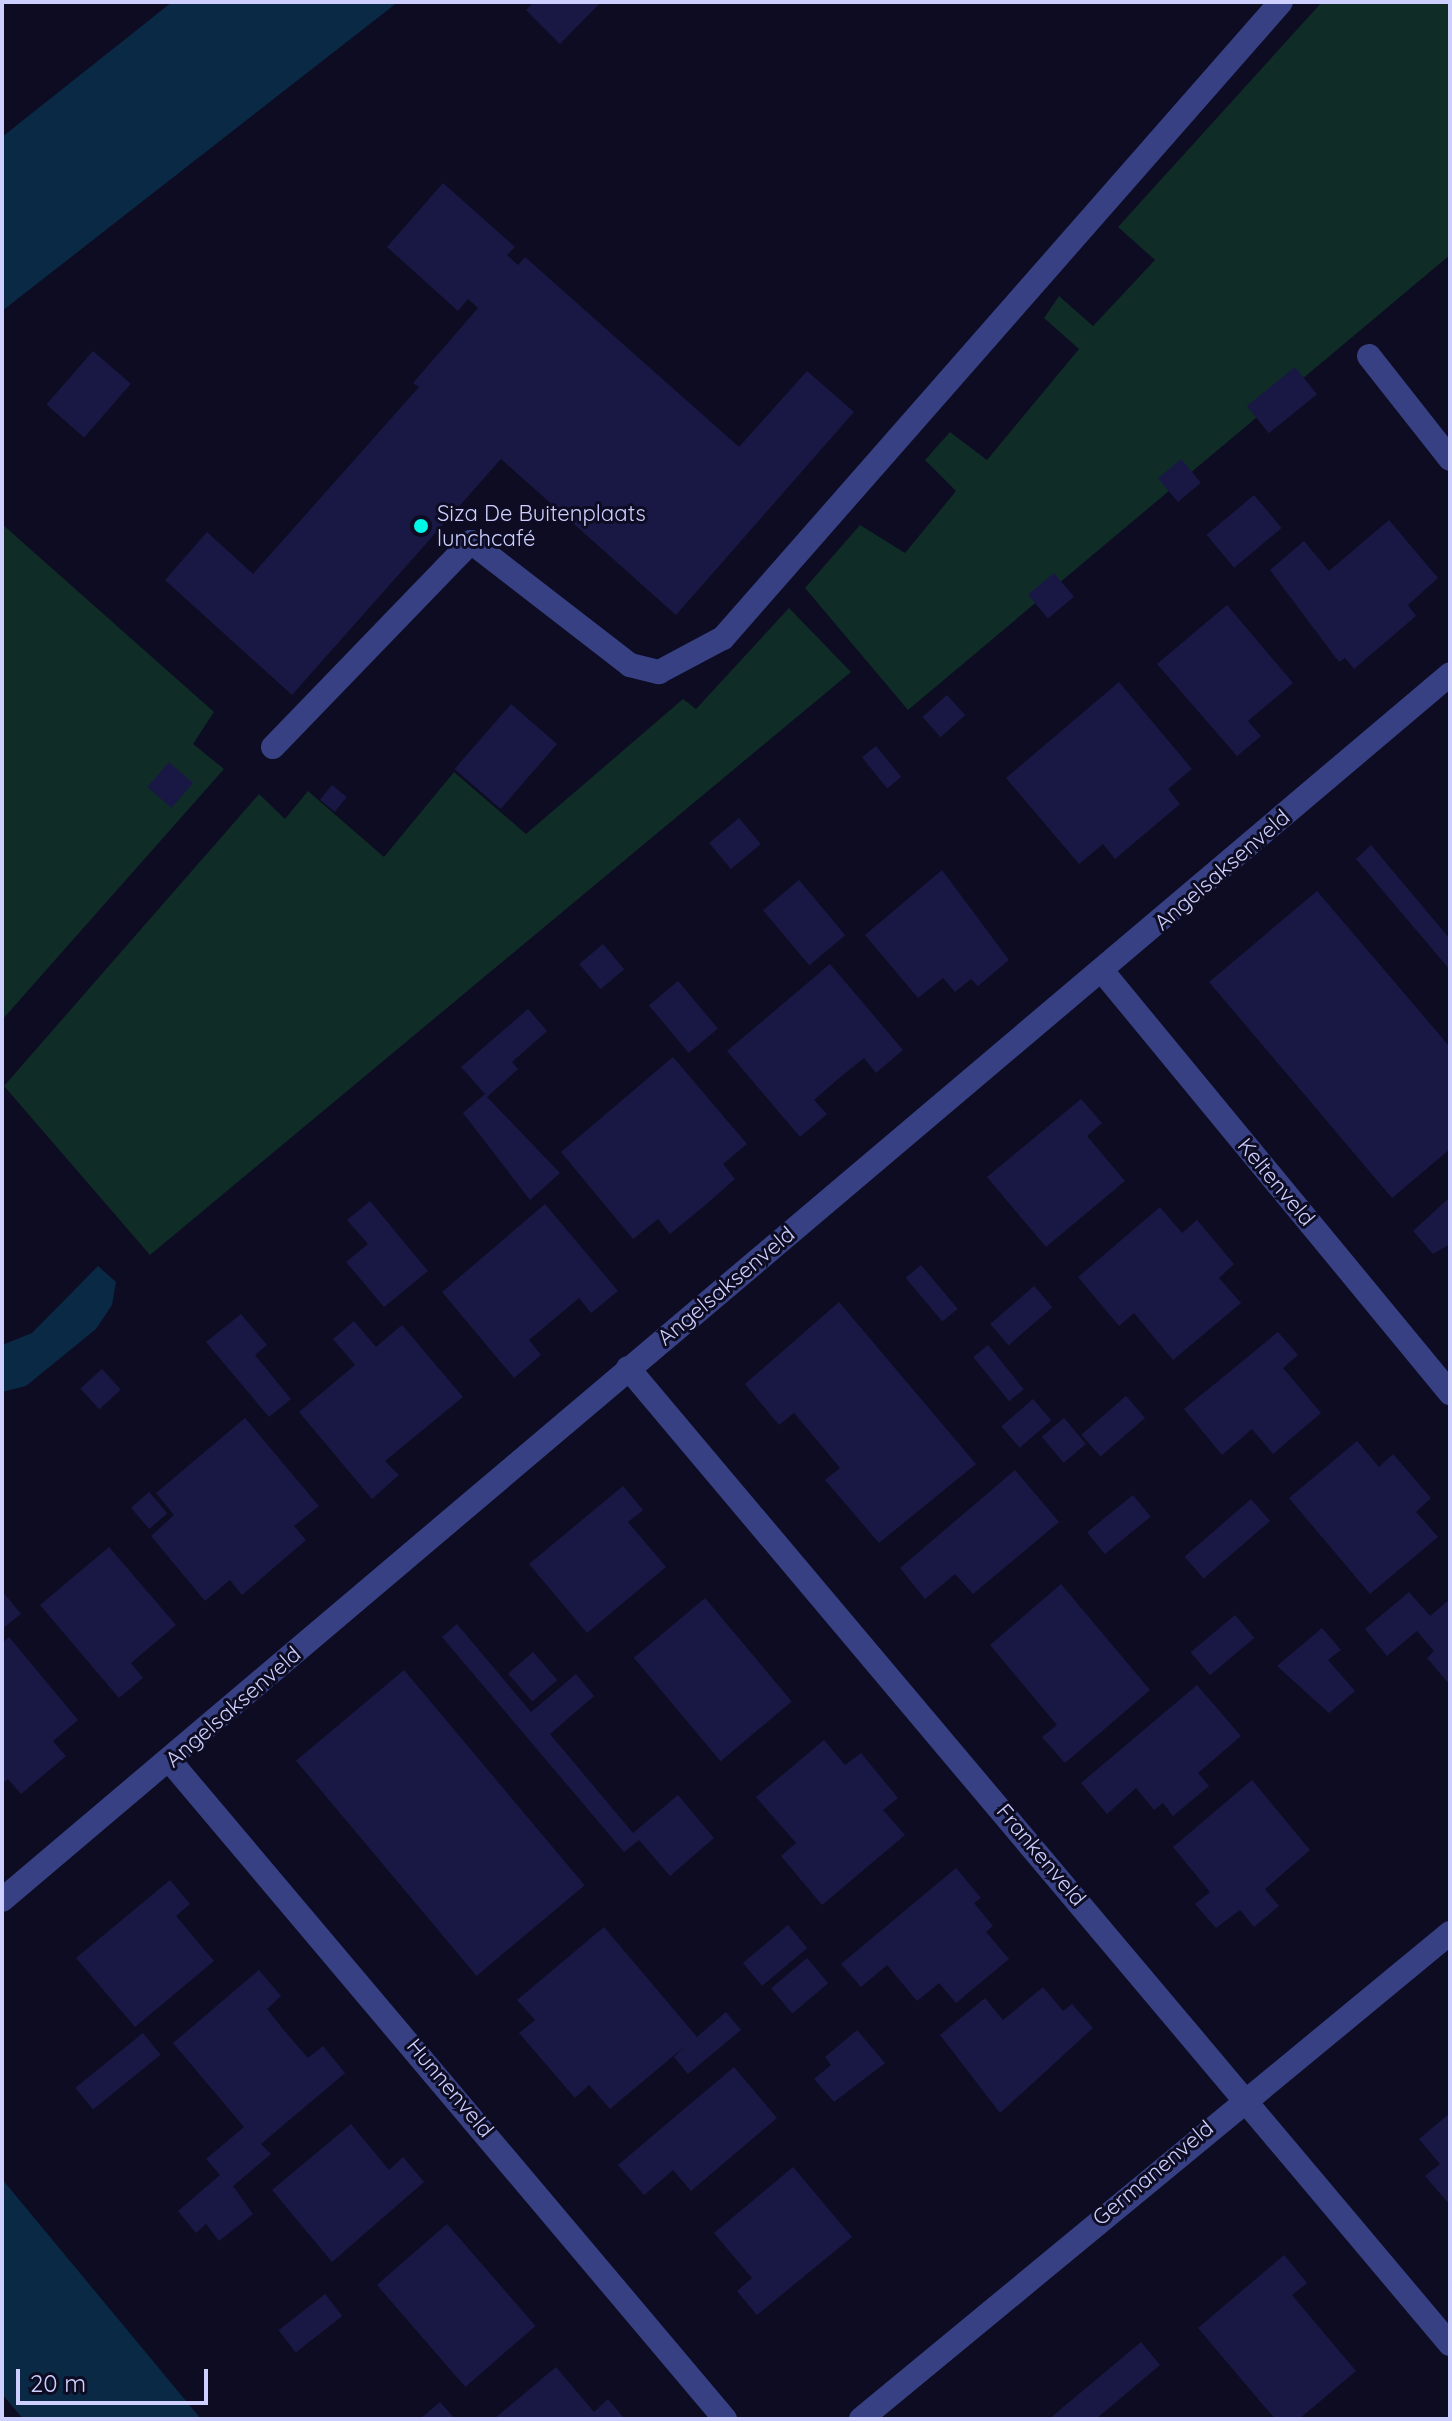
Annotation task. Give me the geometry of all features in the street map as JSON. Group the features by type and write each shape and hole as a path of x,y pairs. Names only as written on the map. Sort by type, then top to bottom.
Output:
{"street":[{"path":"273,747 471,542 630,665 659,672 723,638 1281,2"},
{"path":"1369,356 1450,459"},
{"name":"Angelsaksenveld","path":"2,1900 170,1761 628,1368 1103,972 1450,674"},
{"name":"Keltenveld","path":"1103,972 1450,1393"},
{"name":"Frankenveld","path":"628,1368 1245,2096 1450,2344"},
{"name":"Hunnenveld","path":"170,1761 725,2419"},
{"name":"Germanenveld","path":"861,2419 1245,2096 1450,1933"}],"green space":[{"path":"1322,2 1450,2 1450,255 908,710 805,588 860,525 905,553 956,491 925,460 950,432 987,460 1079,349 1044,318 1059,296 1093,326 1155,260 1118,227"},
{"path":"2,524 214,712 193,744 224,769 2,1020"},
{"path":"789,608 851,672 150,1255 4,1086 259,794 285,819 308,791 384,857 454,772 526,834 683,699 696,709"}],"water":[{"path":"172,2 398,2 2,311 2,137"},
{"path":"98,1266 116,1282 112,1305 96,1329 26,1386 2,1392 2,1345 32,1333"},
{"path":"2,2179 201,2419 23,2419 2,2394"}],"building":[{"path":"534,2 601,2 560,44 526,10"},
{"path":"443,183 515,247 507,255 518,265 525,257 739,447 807,371 854,412 676,615 501,459 292,695 165,580 207,532 253,574 419,387 413,383 478,308 468,299 458,311 387,247"},
{"path":"93,351 131,384 84,437 46,405"},
{"path":"1295,367 1317,394 1269,433 1247,406"},
{"path":"1181,459 1201,483 1178,502 1158,478"},
{"path":"1254,495 1282,528 1234,568 1207,535"},
{"path":"1389,520 1438,578 1408,605 1416,616 1354,669 1345,658 1339,662 1270,570 1304,541 1329,571"},
{"path":"1054,573 1074,597 1048,619 1028,595"},
{"path":"1227,605 1293,683 1248,721 1261,736 1237,756 1157,664"},
{"path":"1119,682 1192,769 1168,789 1180,804 1115,859 1103,844 1079,864 1006,778"},
{"path":"947,695 965,715 941,737 922,717"},
{"path":"511,704 557,744 501,809 455,769"},
{"path":"876,746 901,777 887,788 862,757"},
{"path":"169,762 193,783 172,808 147,787"},
{"path":"332,785 347,797 335,812 320,800"},
{"path":"739,818 761,844 731,869 709,843"},
{"path":"1371,845 1450,939 1450,970 1356,859"},
{"path":"942,870 1009,960 978,986 971,979 955,992 943,978 918,998 865,935"},
{"path":"799,880 845,935 809,965 763,910"},
{"path":"1317,891 1450,1047 1450,1149 1392,1198 1209,982"},
{"path":"603,944 624,969 600,989 579,964"},
{"path":"830,964 903,1050 876,1073 864,1058 838,1079 814,1100 827,1114 800,1137 727,1051"},
{"path":"678,981 718,1028 689,1053 649,1005"},
{"path":"528,1009 547,1031 512,1062 518,1069 487,1097 560,1173 530,1200 463,1113 485,1094 461,1067"},
{"path":"673,1057 747,1144 723,1164 735,1179 703,1207 670,1234 658,1219 633,1239 561,1152"},
{"path":"1081,1099 1102,1123 1087,1136 1125,1181 1046,1247 987,1177"},
{"path":"1450,1197 1450,1244 1433,1254 1413,1231"},
{"path":"370,1201 428,1271 384,1307 346,1262 368,1244 347,1220"},
{"path":"545,1204 618,1291 591,1313 579,1298 529,1340 541,1355 514,1378 442,1292"},
{"path":"1160,1207 1182,1233 1197,1220 1234,1264 1219,1278 1241,1303 1173,1360 1134,1313 1119,1326 1078,1277"},
{"path":"921,1265 958,1309 942,1322 906,1278"},
{"path":"1034,1286 1052,1307 1009,1345 990,1324"},
{"path":"839,1302 976,1464 879,1543 825,1480 840,1468 794,1413 779,1425 745,1384"},
{"path":"241,1314 267,1345 255,1355 291,1399 269,1417 206,1342"},
{"path":"354,1321 376,1347 402,1325 463,1397 385,1461 399,1475 372,1499 299,1412 355,1365 333,1339"},
{"path":"1278,1332 1298,1355 1283,1368 1321,1413 1273,1454 1252,1429 1222,1455 1184,1409"},
{"path":"988,1345 1024,1389 1009,1401 973,1357"},
{"path":"102,1369 121,1390 99,1409 80,1388"},
{"path":"1126,1396 1145,1418 1100,1457 1081,1435"},
{"path":"1033,1399 1051,1420 1020,1448 1001,1427"},
{"path":"245,1418 319,1506 294,1526 306,1540 242,1595 230,1580 205,1601 151,1536 174,1515 156,1493"},
{"path":"1064,1418 1086,1444 1064,1463 1042,1437"},
{"path":"1357,1441 1379,1467 1393,1454 1431,1498 1416,1512 1438,1537 1370,1594 1289,1498"},
{"path":"1015,1470 1059,1522 973,1594 955,1574 925,1599 900,1568"},
{"path":"623,1486 643,1510 628,1522 666,1567 587,1633 529,1564"},
{"path":"149,1492 167,1513 149,1529 131,1508"},
{"path":"1133,1495 1151,1517 1105,1554 1087,1532"},
{"path":"1251,1499 1270,1521 1204,1579 1185,1557"},
{"path":"109,1547 176,1625 131,1663 143,1678 119,1698 40,1605"},
{"path":"1061,1584 1150,1690 1065,1763 1042,1737 1057,1725 990,1645"},
{"path":"2,1591 21,1614 2,1629"},
{"path":"1409,1592 1430,1616 1450,1599 1450,1685 1427,1658 1434,1651 1417,1631 1387,1656 1365,1629"},
{"path":"705,1598 792,1701 721,1761 634,1658"},
{"path":"1235,1615 1254,1638 1210,1675 1191,1652"},
{"path":"457,1624 531,1712 576,1674 594,1696 550,1734 633,1833 678,1795 714,1838 670,1876 639,1840 624,1852 442,1637"},
{"path":"1322,1628 1341,1650 1328,1660 1355,1691 1329,1713 1277,1666"},
{"path":"9,1637 78,1720 53,1741 66,1756 21,1794 8,1779 2,1784 2,1643"},
{"path":"533,1652 557,1680 532,1702 508,1674"},
{"path":"404,1670 585,1885 477,1976 296,1761"},
{"path":"1197,1685 1241,1736 1198,1773 1209,1786 1173,1816 1163,1803 1154,1810 1136,1788 1107,1814 1081,1783"},
{"path":"824,1740 845,1765 861,1753 898,1798 883,1810 905,1835 822,1905 781,1856 796,1843 756,1797"},
{"path":"1252,1780 1310,1850 1265,1889 1279,1906 1254,1927 1240,1910 1216,1928 1195,1904 1210,1892 1173,1847"},
{"path":"956,1868 981,1898 974,1903 993,1926 986,1932 1009,1959 956,2003 939,1983 917,2001 887,1965 861,1987 841,1964"},
{"path":"170,1880 190,1904 176,1916 214,1961 135,2027 76,1958"},
{"path":"788,1925 807,1948 762,1986 743,1963"},
{"path":"604,1927 697,2037 726,2012 741,2030 688,2074 674,2057 684,2047 610,2109 589,2085 575,2098 519,2033 535,2020 517,2000"},
{"path":"807,1958 828,1983 792,2013 771,1988"},
{"path":"259,1970 281,1996 267,2009 287,2034 308,2058 323,2046 345,2073 261,2144 271,2154 233,2186 253,2214 219,2241 206,2224 196,2233 178,2211 220,2175 206,2159 244,2127 173,2043"},
{"path":"1043,1987 1063,2011 1072,2004 1093,2028 1000,2113 940,2035 985,1998 1003,2020"},
{"path":"857,2030 885,2063 834,2102 814,2079 831,2065 825,2057"},
{"path":"143,2033 161,2055 93,2110 75,2088"},
{"path":"734,2067 777,2118 691,2191 673,2170 644,2195 618,2165"},
{"path":"1450,2113 1450,2205 1425,2176 1440,2164 1419,2139"},
{"path":"351,2124 389,2170 403,2157 424,2182 332,2262 272,2190"},
{"path":"793,2167 852,2237 757,2315 737,2291 752,2278 714,2233"},
{"path":"447,2224 536,2326 465,2387 377,2285"},
{"path":"1284,2255 1307,2283 1292,2295 1356,2371 1299,2419 1275,2419 1198,2328"},
{"path":"325,2294 342,2316 296,2352 279,2330"},
{"path":"1141,2342 1160,2365 1096,2419 1049,2419"},
{"path":"556,2367 594,2412 608,2399 625,2419 494,2419"},
{"path":"440,2402 455,2419 420,2419"}],"place":[{"name":"Siza De Buitenplaats lunchcafé","path":"421,526"}]}
